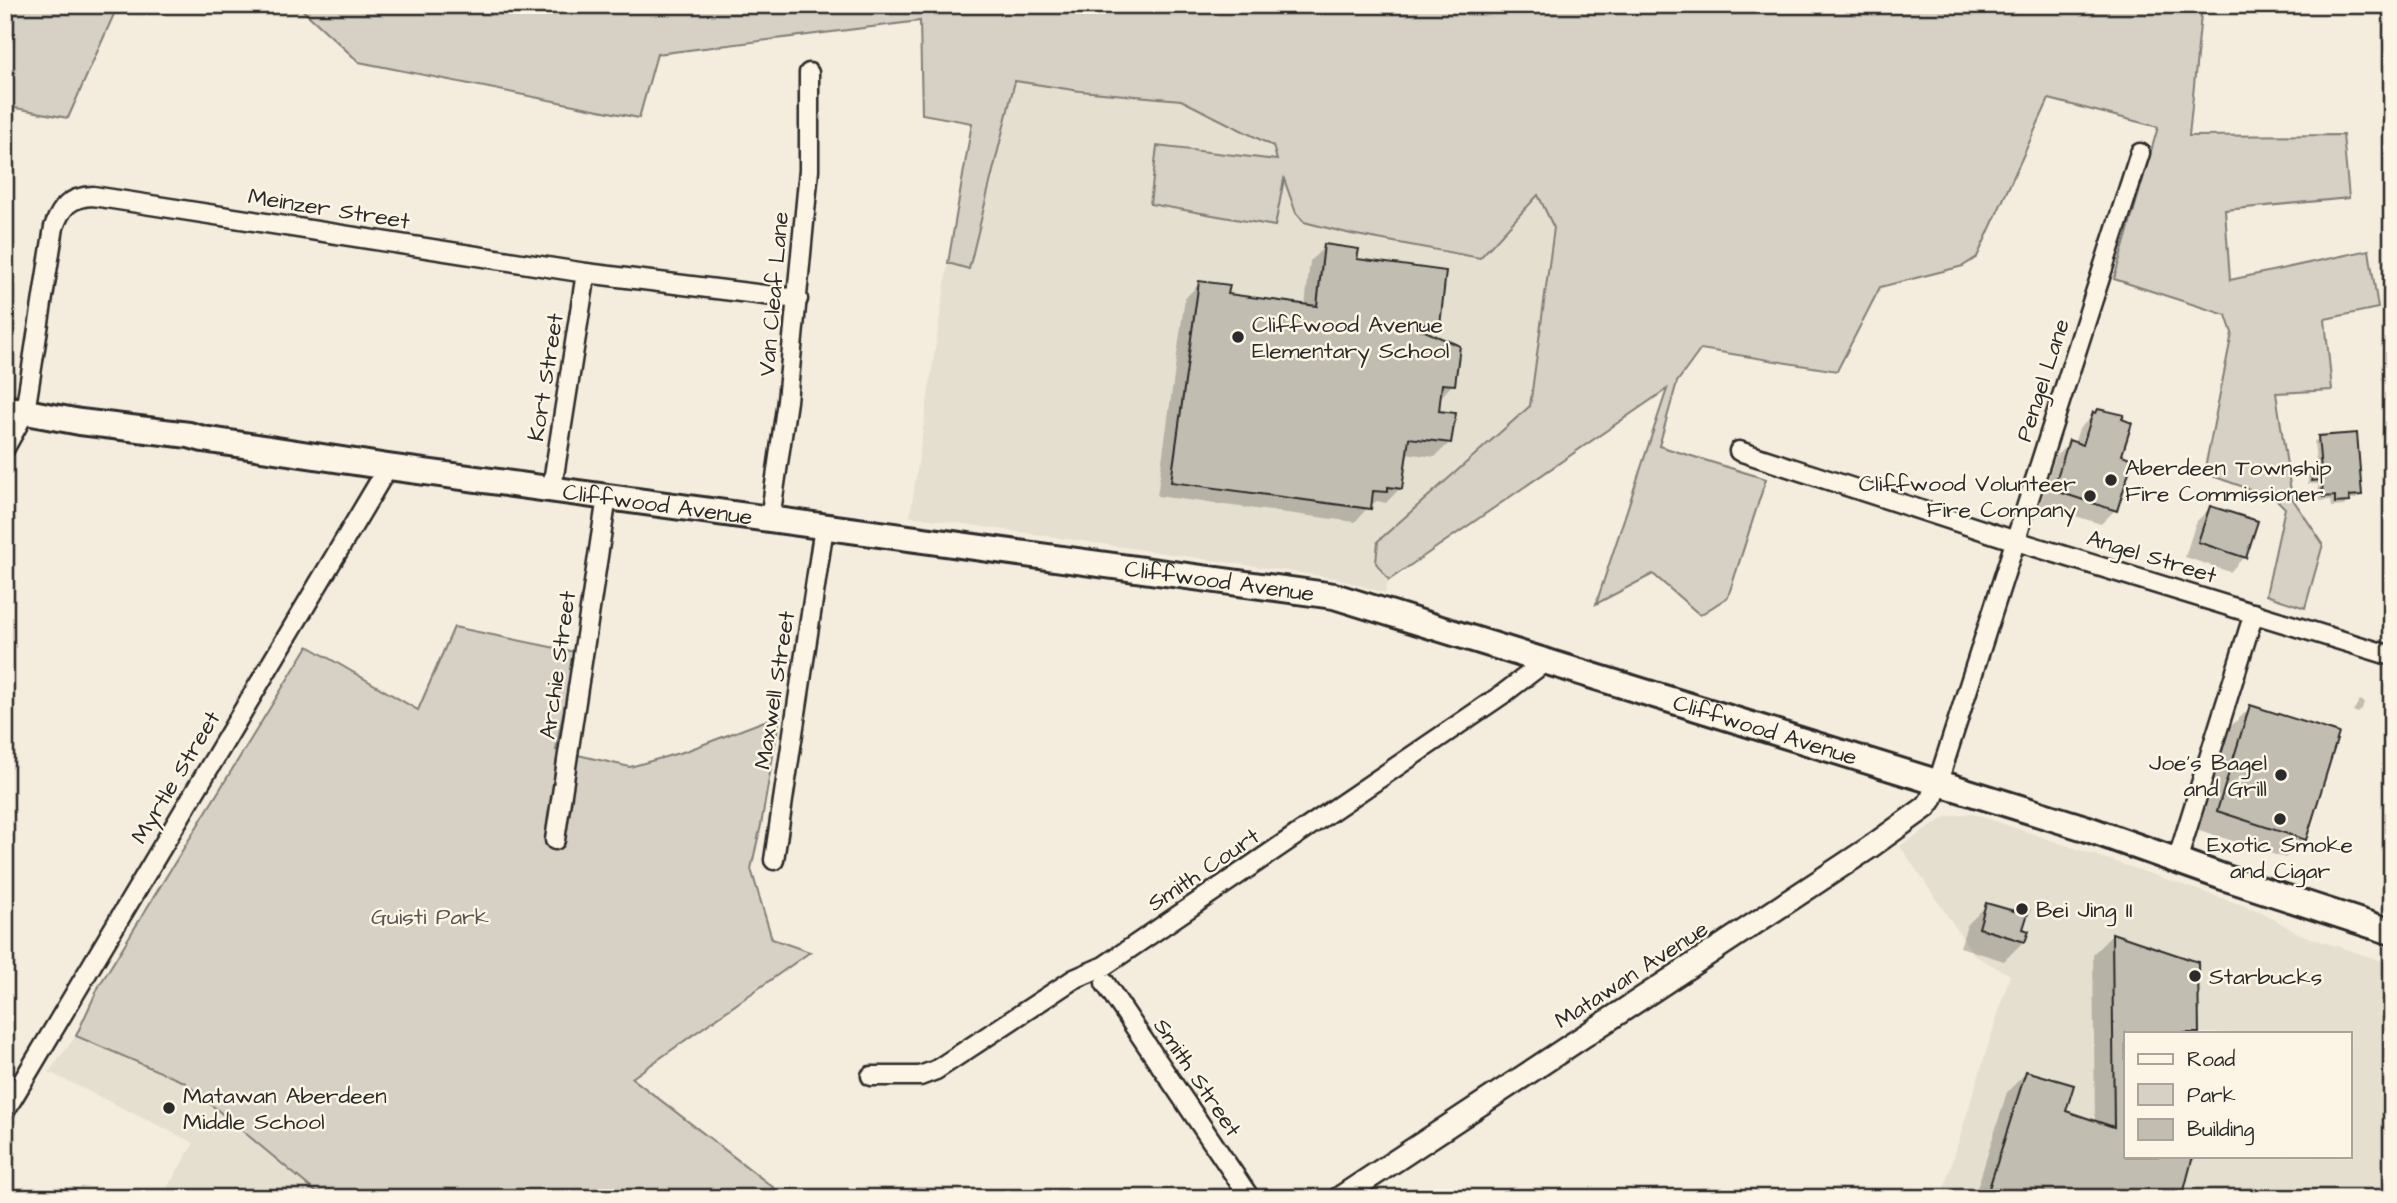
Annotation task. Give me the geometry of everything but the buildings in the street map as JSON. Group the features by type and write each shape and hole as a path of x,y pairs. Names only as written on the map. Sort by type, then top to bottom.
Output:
{"main road":[{"name":"Cliffwood Avenue","path":"15,410 388,467 1334,596 1364,603 1545,662 2085,828 2392,932"}],"street":[{"name":"Van Cleaf Lane","path":"770,519 787,401 809,170 809,73"},
{"name":"Pengel Lane","path":"1938,782 2140,153"},
{"name":"Meinzer Street","path":"5,448 41,297 54,228 66,204 82,196 586,273 797,299"},
{"name":"Kort Street","path":"552,488 586,273"},
{"name":"Angel Street","path":"1739,451 2016,541 2392,656"},
{"name":"Myrtle Street","path":"5,1111 388,467"},
{"name":"Archie Street","path":"555,840 607,496"},
{"name":"Maxwell Street","path":"774,860 824,527"},
{"path":"2177,861 2254,613"},
{"name":"Smith Court","path":"871,1076 920,1076 936,1070 1074,979 1104,966 1492,702 1545,662"},
{"name":"Matawan Avenue","path":"1339,1198 1879,841 1926,807 1938,782"},
{"name":"Smith Street","path":"1105,983 1250,1198"}],"shaded area":[{"name":"Cliffwood Avenue Elementary School","path":"1015,81 1080,91 1181,100 1273,146 1296,213 1304,222 1324,226 1538,195 1554,228 1530,406 1378,541 1376,563 1389,580 1385,593 1335,578 910,516 948,263 969,268"},
{"path":"1971,813 2260,911 2299,934 2392,964 2392,1198 1941,1198 2010,975 1975,956 1900,846 1946,817"},
{"name":"Matawan Aberdeen Middle School","path":"76,1036 184,1082 323,1198 161,1198 194,1143 49,1072"}],"green space":[{"path":"7,5 118,5 68,118 5,106"},
{"path":"297,5 2202,5 2189,136 2343,135 2349,198 2225,210 2230,280 2369,250 2378,308 2325,319 2332,390 2276,393 2292,498 2323,544 2305,608 2266,595 2285,508 2275,498 2204,473 2232,333 2226,315 2114,279 2158,127 2049,99 1977,257 1963,266 1880,287 1837,371 1701,349 1677,382 1659,446 1766,479 1728,597 1700,615 1653,574 1596,604 1667,389 1389,580 1376,563 1378,541 1530,406 1554,228 1538,195 1480,258 1351,234 1304,222 1296,213 1284,179 1275,226 1150,204 1157,146 1277,160 1273,146 1181,100 1080,91 1015,81 969,269 948,263 972,123 922,114 920,21 657,54 639,118 359,62"},
{"name":"Guisti Park","path":"454,627 575,652 556,750 630,767 686,751 780,715 751,869 772,939 810,952 632,1078 787,1198 323,1198 184,1082 76,1036 99,986 308,646 418,710"}],"place":[{"name":"Cliffwood Avenue Elementary School","path":"1238,337"},
{"name":"Aberdeen Township Fire Commissioner","path":"2111,480"},
{"name":"Cliffwood Volunteer Fire Company","path":"2090,496"},
{"name":"Joe's Bagel and Grill","path":"2281,775"},
{"name":"Exotic Smoke and Cigar","path":"2280,819"},
{"name":"Bei Jing II","path":"2022,909"},
{"name":"Starbucks","path":"2195,976"},
{"name":"Matawan Aberdeen Middle School","path":"169,1108"}]}
